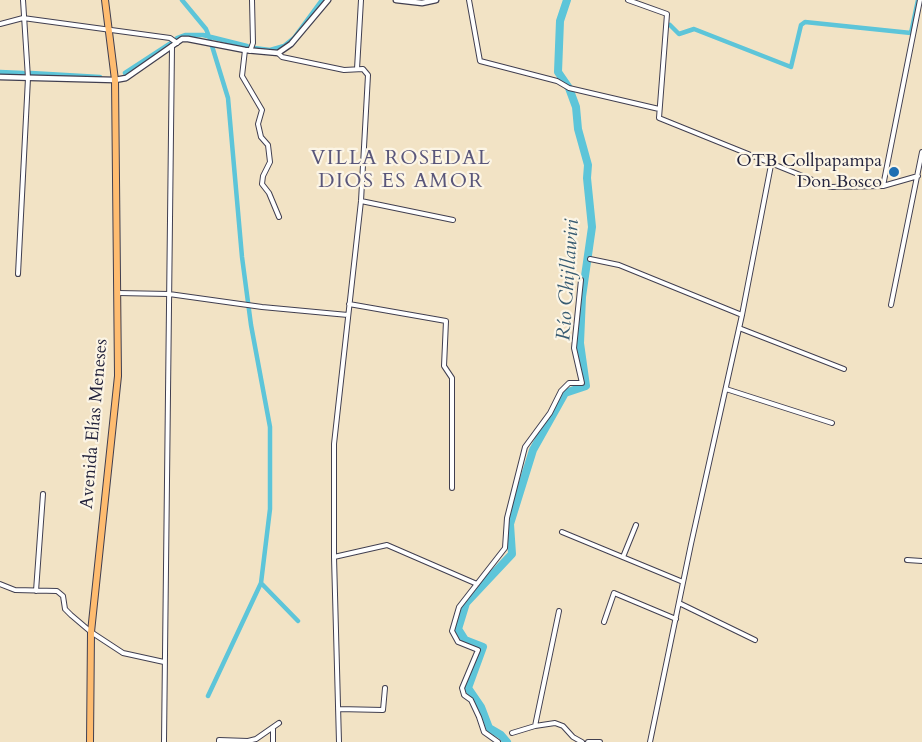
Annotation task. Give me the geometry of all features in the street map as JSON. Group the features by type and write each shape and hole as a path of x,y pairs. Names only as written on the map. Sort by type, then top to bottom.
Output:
{"main road":[{"name":"Avenida Elías Meneses","path":"90,742 91,632 118,375 115,80 105,0"}],"street":[{"path":"18,274 28,78 22,18 23,0"},
{"path":"252,0 253,43 248,50 242,76 262,110 258,124 261,137 268,145 270,162 262,184 269,193 279,217"},
{"path":"278,53 291,44 328,0"},
{"path":"357,69 361,0"},
{"path":"396,0 422,3 436,0"},
{"path":"469,0 480,61 558,81 569,88 659,109"},
{"path":"628,0 667,14 659,118 830,187 883,186 918,176"},
{"path":"883,186 920,0"},
{"path":"0,24 22,18 109,28 170,38 177,43"},
{"path":"0,77 115,80 126,78 172,46 188,39 278,53 282,57 344,70 363,69 368,75 361,201 334,444 334,557 339,742"},
{"path":"164,742 172,46"},
{"path":"891,306 922,152"},
{"path":"650,742 740,328 771,165"},
{"path":"361,201 453,220"},
{"path":"590,259 619,265 742,315"},
{"path":"498,742 484,732 471,700 464,695 462,688 478,650 458,642 452,631 459,607 505,548 507,518 525,447 550,413 561,391 569,383 582,383 574,348 581,280"},
{"path":"118,293 169,294 252,306 348,315"},
{"path":"350,304 446,321 444,366 452,378 452,488"},
{"path":"740,328 844,369"},
{"path":"726,389 832,423"},
{"path":"36,591 43,494"},
{"path":"623,557 636,525"},
{"path":"562,532 683,582"},
{"path":"334,557 387,545 477,584"},
{"path":"908,560 922,561"},
{"path":"0,584 15,590 60,593 63,596 65,609 91,632 123,652 165,662"},
{"path":"604,622 615,593 675,619"},
{"path":"679,603 755,640"},
{"path":"535,726 559,611"},
{"path":"338,709 383,710 384,688"},
{"path":"219,742 219,740 256,739 279,723"},
{"path":"512,734 535,726 555,723 563,726 573,737 582,742"},
{"path":"273,729 273,742"},
{"path":"588,742 600,742"}],"waterway":[{"path":"182,0 206,29 210,39"},
{"path":"254,48 270,50 284,46 294,38 322,0"},
{"name":"Río Chijllawiri","path":"507,742 501,735 489,728 481,707 468,688 483,647 465,640 458,629 466,603 512,554 510,524 533,450 565,393 586,386 580,343 582,297 592,227 587,178 588,165 578,129 576,107 569,88 558,72 560,21 567,0"},
{"path":"670,25 679,34 694,29 791,67 801,25 805,22 911,33 918,0"},
{"path":"177,38 185,35 203,35 247,46"},
{"path":"125,73 171,43"},
{"path":"208,696 261,583 270,509 270,427 251,325 242,257 228,98 212,46"},
{"path":"0,72 23,73"},
{"path":"31,73 100,77"},
{"path":"261,583 298,621"}],"place":[{"name":"OTB Collpapampa Don Bosco","path":"894,172"}],"district":[{"name":"VILLA ROSEDAL DIOS ES AMOR","path":"401,170"}]}
